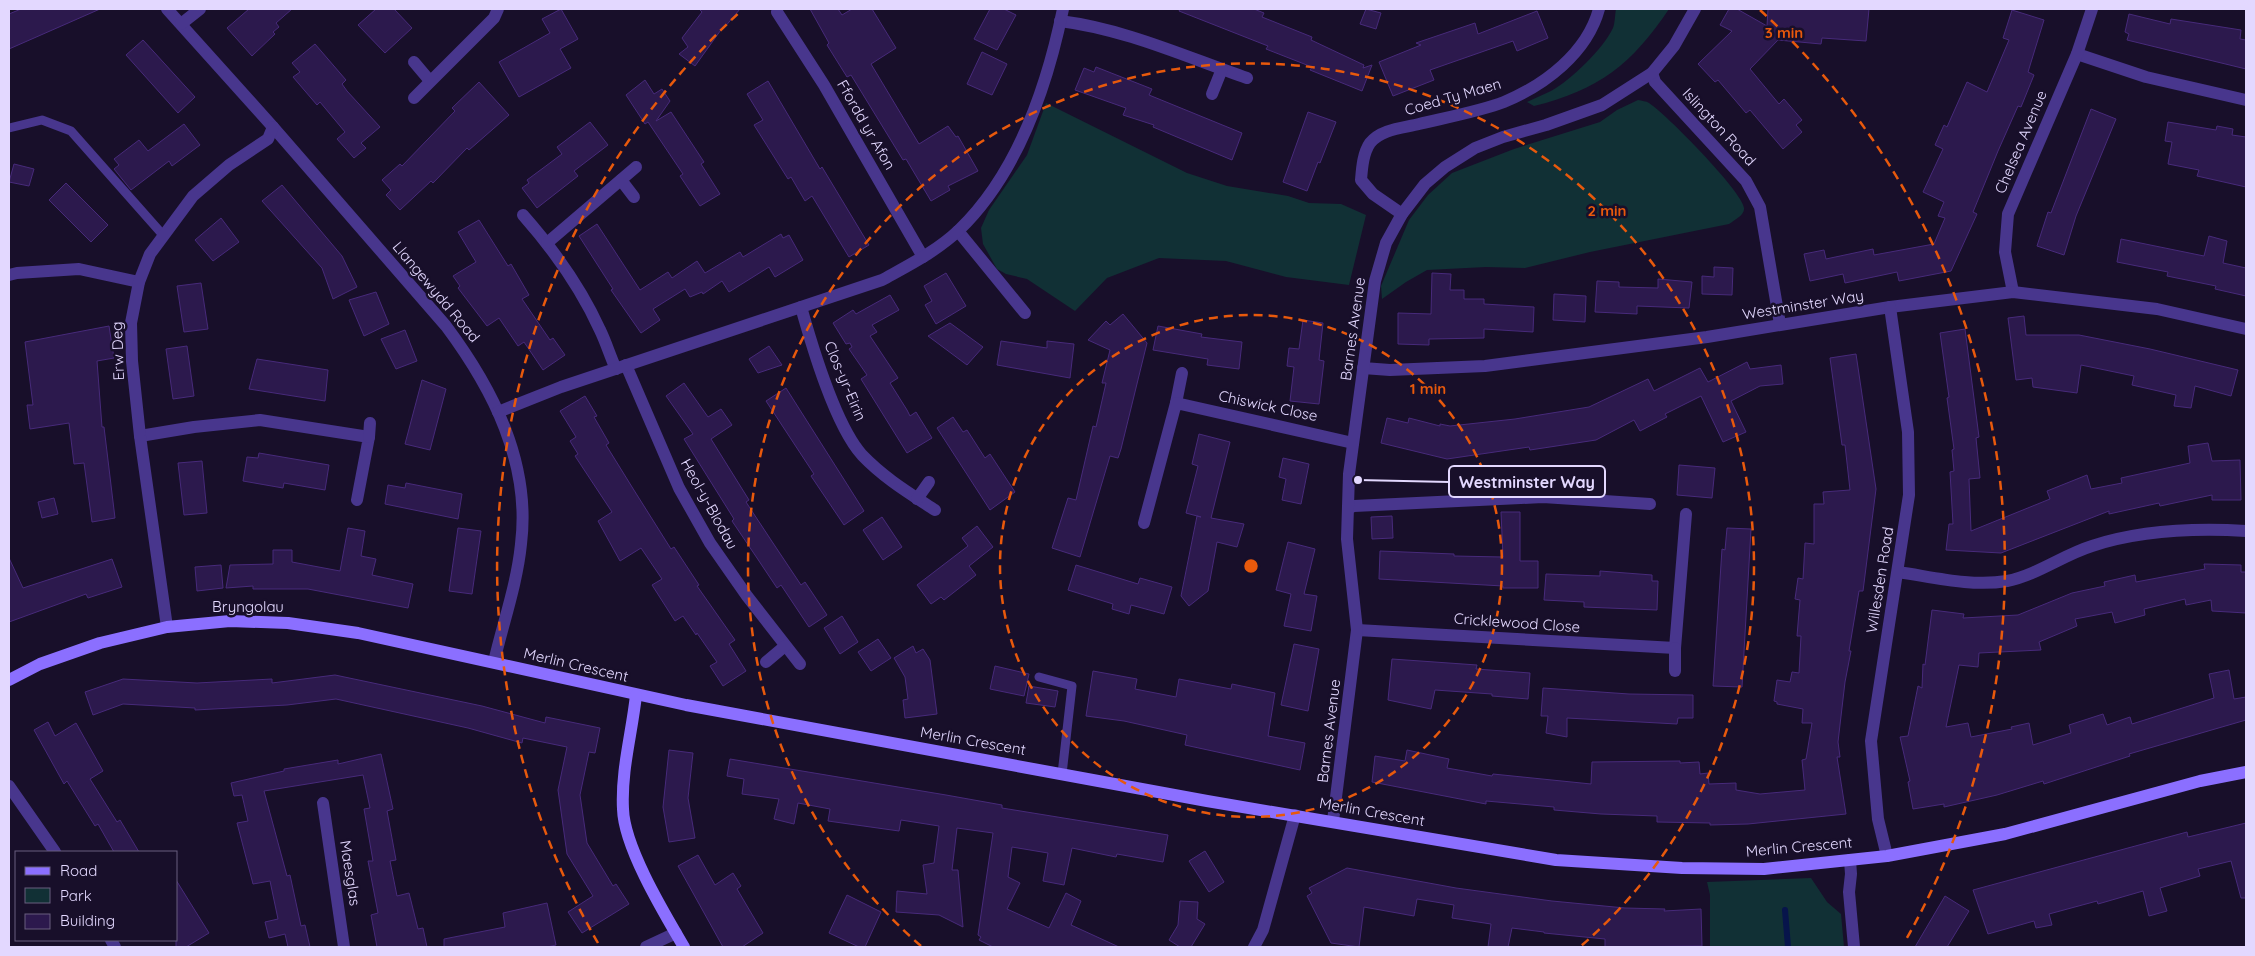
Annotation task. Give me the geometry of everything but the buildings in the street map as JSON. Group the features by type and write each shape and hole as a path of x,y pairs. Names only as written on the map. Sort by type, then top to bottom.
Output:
{"street":[{"name":"Llangewydd Road","path":"167,9 273,127 446,326 468,355 498,412 514,452 523,513 521,544 514,584 494,662"},
{"path":"181,24 200,9"},
{"path":"414,98 494,18 498,9"},
{"name":"Coed Ty Maen","path":"1402,214 1373,194 1361,180 1362,168 1370,144 1387,132 1504,102 1536,85 1559,69 1580,48 1596,19 1599,9"},
{"name":"Barnes Avenue","path":"1334,821 1357,630 1347,539 1349,474 1375,281 1386,243 1402,214 1425,184 1445,167 1475,148 1602,105 1652,73 1674,46 1695,9"},
{"name":"Chelsea Avenue","path":"2013,292 2005,252 2008,214 2077,54 2092,9"},
{"name":"Ffordd yr Afon","path":"776,12 824,84 924,257"},
{"path":"498,412 561,386 882,280 924,257 958,230 989,195 1012,157 1033,112 1049,64 1061,15 1080,24 1123,34 1248,78"},
{"path":"2077,54 2146,77 2246,100"},
{"path":"414,62 430,81"},
{"path":"1212,94 1222,69"},
{"name":"Islington Road","path":"1652,73 1655,82 1746,181 1760,207 1780,324"},
{"name":"Erw Deg","path":"167,627 140,436 131,323 139,282 150,254 193,196 229,165 268,139 273,127"},
{"path":"547,243 636,166"},
{"path":"621,180 634,197"},
{"name":"Heol-y-Blodau","path":"523,215 547,243 583,296 621,367 679,488 710,544 800,664"},
{"path":"958,230 1024,313"},
{"path":"9,275 79,269 139,282"},
{"name":"Westminster Way","path":"1363,368 1390,370 1485,366 1707,337 1890,307 2013,292 2157,309 2246,329"},
{"name":"Clos-yr-Eirin","path":"801,307 811,343 840,418 861,453 891,482 935,510"},
{"name":"Willesden Road","path":"1887,856 1878,819 1871,741 1909,495 1908,432 1890,307"},
{"path":"1144,523 1176,403 1182,373"},
{"name":"Chiswick Close","path":"1176,403 1353,443"},
{"path":"140,436 194,426 260,420 369,437"},
{"path":"357,500 370,423"},
{"path":"917,499 929,482"},
{"path":"1349,508 1354,506 1543,497 1650,504"},
{"path":"1675,671 1675,648 1686,514"},
{"path":"1898,572 1983,584 2009,580 2091,546 2138,535 2165,531 2216,530 2246,532"},
{"name":"Bryngolau","path":"9,680 40,664 100,643 167,627 230,621 288,623 358,633 494,662"},
{"name":"Cricklewood Close","path":"1357,630 1675,648"},
{"path":"766,662 785,646"},
{"name":"Merlin Crescent","path":"494,662 636,695 1295,815 1556,860 1682,868 1764,869 1887,856 2005,834 2200,781 2246,772"},
{"path":"636,695 623,771 623,811 627,832 646,877 684,947"},
{"path":"9,786 54,851"},
{"name":"Maesglas","path":"323,803 344,947"},
{"path":"1254,947 1263,930 1295,815"},
{"path":"1850,860 1849,892 1854,947"},
{"path":"646,947 676,933"}],"lane":[{"path":"9,128 42,120 71,131 163,235"},
{"path":"1039,677 1072,686 1062,774"}],"green space":[{"path":"1616,9 1669,9 1627,60 1596,83 1577,92 1534,106 1527,102 1559,86 1586,63 1602,45 1613,28"},
{"path":"1638,100 1648,102 1658,110 1718,170 1740,199 1744,211 1739,217 1729,224 1590,252 1525,268 1486,267 1427,270 1382,299 1381,286 1409,220 1428,195 1452,173 1514,149 1600,122 1617,110"},
{"path":"1046,103 1187,173 1227,186 1288,196 1309,203 1341,204 1366,215 1349,285 1286,277 1226,261 1159,258 1107,278 1075,311 1027,279 1006,274 997,269 983,244 981,228 989,210 1027,155"},
{"path":"1811,878 1827,902 1841,914 1844,947 1710,947 1710,895 1707,882"}],"waterway":[{"path":"1785,910 1788,947"}],"place":[{"name":"Westminster Way","path":"1358,480"}]}
